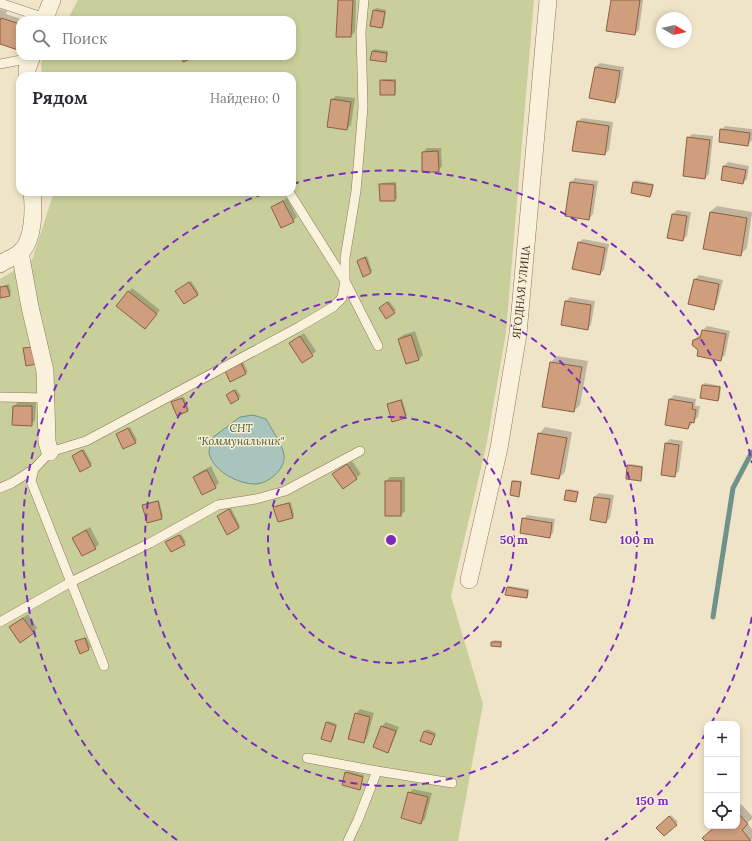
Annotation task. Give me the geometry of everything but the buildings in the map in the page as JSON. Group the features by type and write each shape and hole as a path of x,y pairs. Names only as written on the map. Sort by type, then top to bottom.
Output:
{"street":[{"path":"46,16 52,0"},
{"name":"ЯГОДНАЯ УЛИЦА","path":"469,580 499,448 518,334 548,0"},
{"path":"28,72 30,60"},
{"path":"0,264 20,252 28,242 32,223 32,196"},
{"path":"20,252 30,307 45,371 47,442 50,452"}],"lane":[{"path":"0,488 12,483 34,469 50,452 86,441 299,327 333,307 342,298 345,281 345,258 356,190 363,106 361,32 364,0"},
{"path":"0,3 37,16"},
{"path":"0,64 18,60"},
{"path":"292,196 345,281 378,346"},
{"path":"0,397 46,398"},
{"path":"0,622 70,582 150,542 218,505 256,499 285,491 360,451"},
{"path":"34,469 31,482 104,666"},
{"path":"307,758 452,783"},
{"path":"348,841 358,820 377,771"}],"green space":[{"name":"СНТ \"Коммунальник\"","path":"78,0 534,0 506,333 486,447 451,596 483,704 458,841 0,841 0,279 32,260 53,196 296,196 296,72 42,72 41,63 43,60 296,60 296,16 69,16"}],"water":[{"path":"253,415 266,419 279,442 284,455 282,465 275,475 270,479 255,484 241,482 221,471 211,460 209,453 212,438 240,417"}],"waterway":[{"path":"713,617 733,488 752,452"}]}
